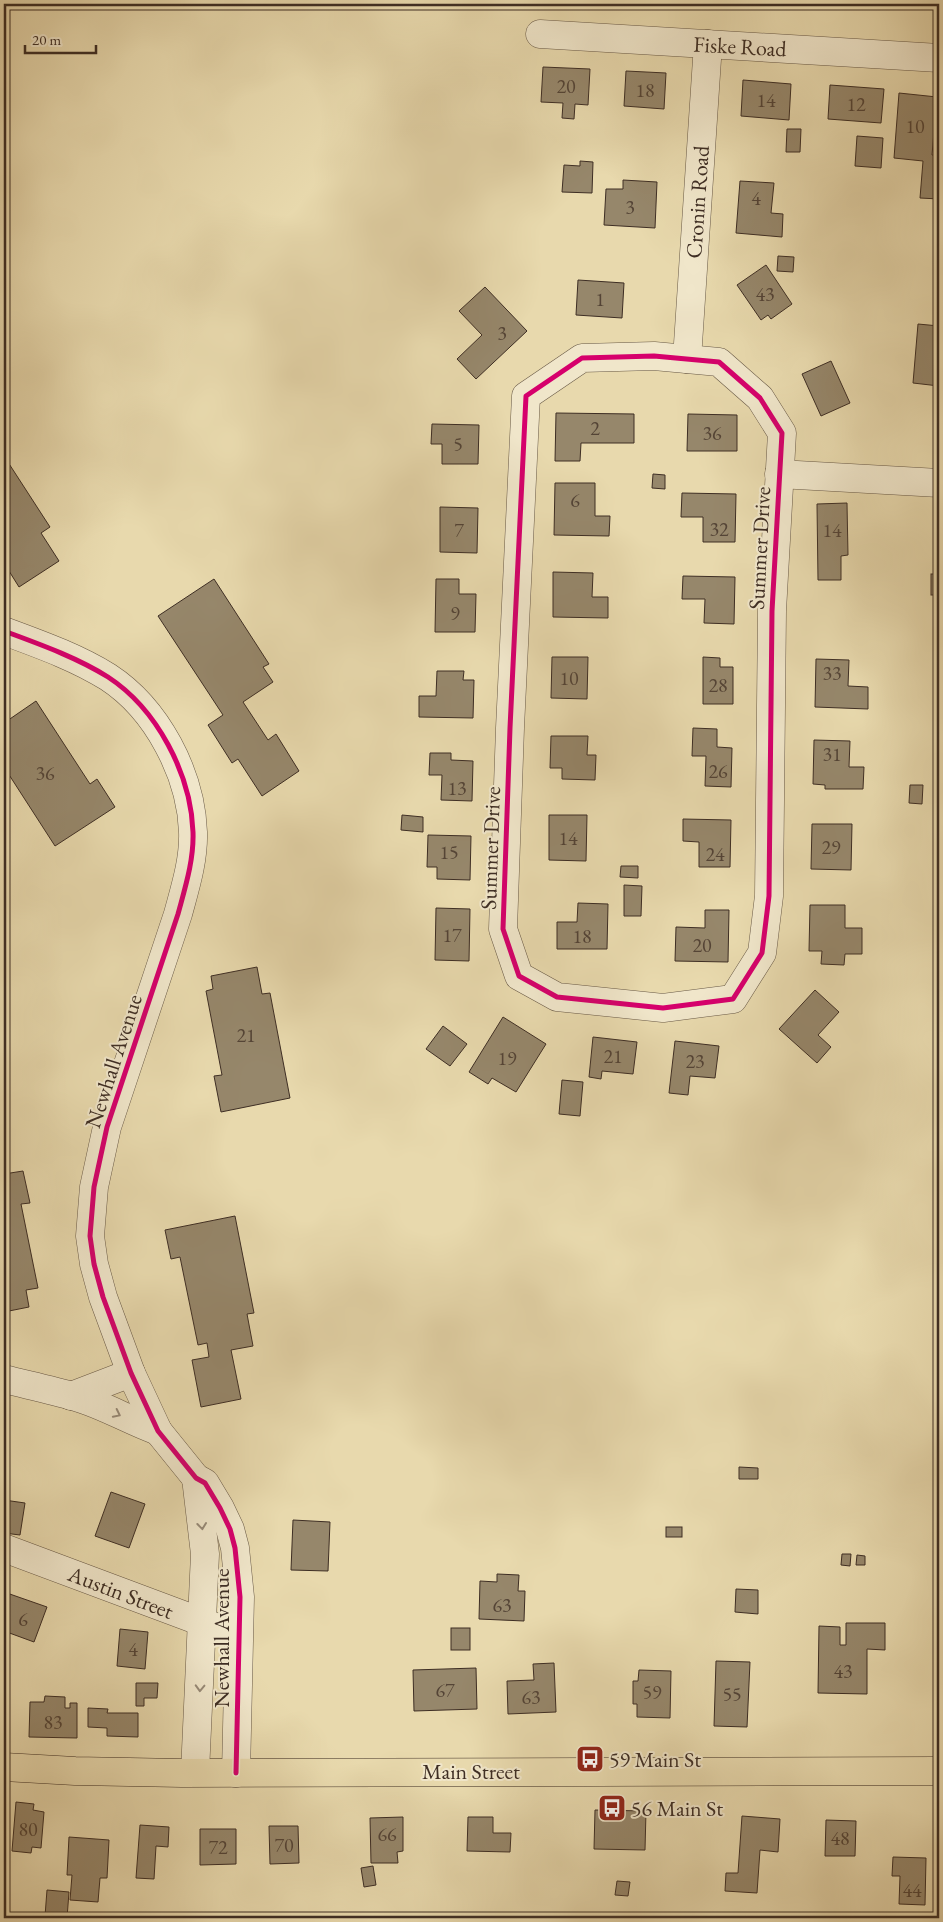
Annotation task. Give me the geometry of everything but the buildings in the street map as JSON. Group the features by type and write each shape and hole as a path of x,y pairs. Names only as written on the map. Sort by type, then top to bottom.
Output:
{"main road":[{"name":"Main Street","path":"4,1767 75,1771 236,1773 939,1771"}],"street":[{"name":"Fiske Road","path":"540,34 939,58"},
{"name":"Cronin Road","path":"687,359 708,44"},
{"name":"Summer Drive","path":"654,356 719,362 760,398 782,433 779,474 772,611 769,896 762,953 733,999 663,1008 558,997 519,976 503,928 510,718 526,396 582,358 654,356"},
{"path":"779,474 939,482"},
{"name":"Newhall Avenue","path":"4,631 48,647 80,662 109,678 132,697 152,720 171,751 183,780 191,809 193,834 187,883 107,1127 94,1187 90,1236 94,1264 115,1332 131,1373 158,1431 196,1478 205,1483 220,1508 236,1548 240,1597 236,1773"},
{"path":"71,1396 131,1373"},
{"name":"Newhall Avenue","path":"4,1379 71,1396 158,1431"},
{"name":"Newhall Avenue","path":"195,1772 205,1554 196,1478"},
{"name":"Austin Street","path":"4,1548 239,1636"}],"cycle path":[{"path":"654,356 719,362 760,398 782,433 772,611 769,896 762,953 733,999 663,1008 557,997 519,976 503,929 510,728 526,396 582,358 654,356"},
{"path":"4,631 83,663 126,690 156,725 168,745 186,788 191,810 193,832 191,863 178,914 107,1127 94,1187 90,1236 94,1264 103,1297 131,1373 158,1431 196,1478 205,1483 230,1529 235,1548 240,1597 236,1773"}],"place":[{"name":"59 Main St","path":"590,1759"},
{"name":"56 Main St","path":"612,1808"}]}
